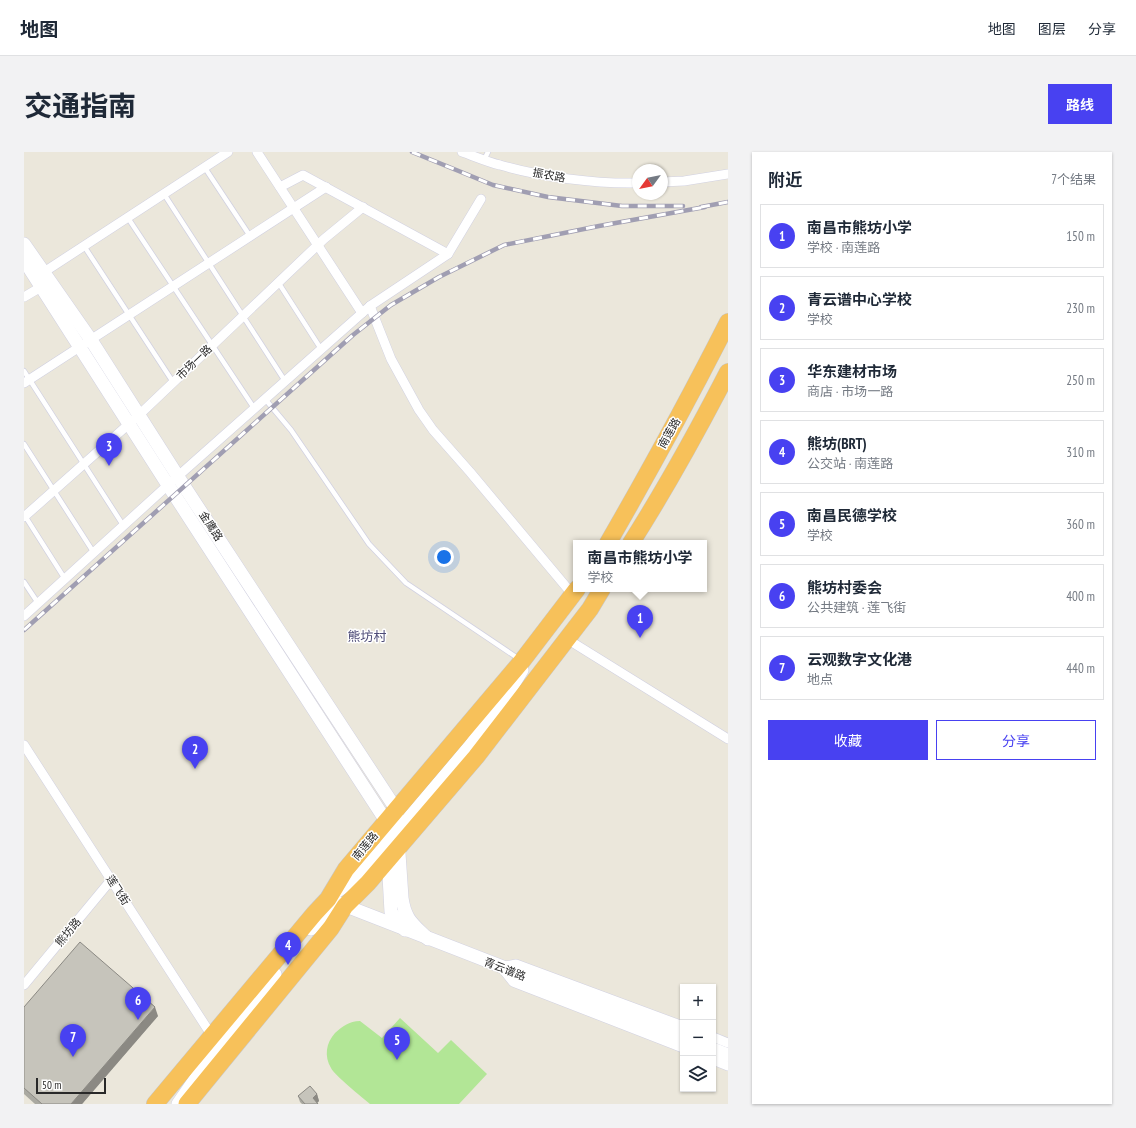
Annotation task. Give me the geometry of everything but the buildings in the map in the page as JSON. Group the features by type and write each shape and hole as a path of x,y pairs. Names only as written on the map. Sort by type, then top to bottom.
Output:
{"highway":[{"name":"南莲路","path":"610,540 651,468 728,322"},
{"name":"南莲路","path":"633,540 649,515 710,408 728,372"},
{"name":"南莲路","path":"187,1104 331,928 345,906 368,883 392,835 575,592"},
{"name":"南莲路","path":"155,1104 328,899 346,868 392,835 476,757 590,609 600,592"}],"street":[{"path":"44,272 228,152"},
{"path":"257,152 362,313"},
{"name":"振农路","path":"462,152 486,156 500,165 561,178 632,182"},
{"path":"280,187 304,174 448,254"},
{"path":"668,182 684,181 728,174"},
{"path":"27,382 326,187"},
{"path":"24,616 285,380 370,306 448,254 481,199"},
{"name":"市场一路","path":"24,516 139,415 278,282 363,206"},
{"name":"金鹰路","path":"24,244 91,340 178,477 392,835"},
{"name":"金鹰路","path":"24,260 392,835"},
{"path":"24,297 41,286"},
{"path":"370,306 391,359 419,410 430,425 573,590"},
{"path":"405,930 391,912 392,835 470,746 508,693 552,623"},
{"path":"567,639 728,739"},
{"name":"莲飞街","path":"24,745 212,1036"},
{"path":"392,835 404,911 410,921 428,939"},
{"name":"熊坊路","path":"24,985 111,880"},
{"name":"青云谱路","path":"328,899 680,1036"},
{"path":"178,1104 230,1029 320,919 345,906"},
{"path":"680,1025 516,964 501,967 512,982 680,1047"},
{"path":"716,1038 728,1043"},
{"path":"716,1050 728,1055"},
{"path":"716,1061 728,1066"}],"lane":[{"path":"204,168 250,236"},
{"path":"164,194 285,380"},
{"path":"128,218 254,408"},
{"path":"84,246 173,382"},
{"path":"278,282 321,349"},
{"path":"24,371 27,382 124,525"},
{"path":"265,398 291,430 369,544 406,583 522,661"},
{"path":"24,444 94,553"},
{"path":"24,516 65,579"},
{"path":"24,582 38,603"}],"green space":[{"path":"400,1018 438,1053 451,1040 487,1074 459,1104 370,1104 333,1071 327,1059 327,1050 332,1037 340,1029 349,1023 360,1021 382,1038"}],"railway":[{"path":"412,152 493,185 548,197 622,206 683,206"},
{"path":"701,207 728,202"},
{"path":"24,630 353,335 391,305 439,277 504,245 705,207"}],"place":[{"name":"华东建材市场","path":"109,466"},
{"name":"南昌市熊坊小学","path":"640,638"},
{"name":"青云谱中心学校","path":"195,769"},
{"name":"熊坊(BRT)","path":"288,965"},
{"name":"熊坊村委会","path":"138,1020"},
{"name":"云观数字文化港","path":"73,1057"},
{"name":"南昌民德学校","path":"397,1060"}],"district":[{"name":"熊坊村","path":"367,636"}]}
